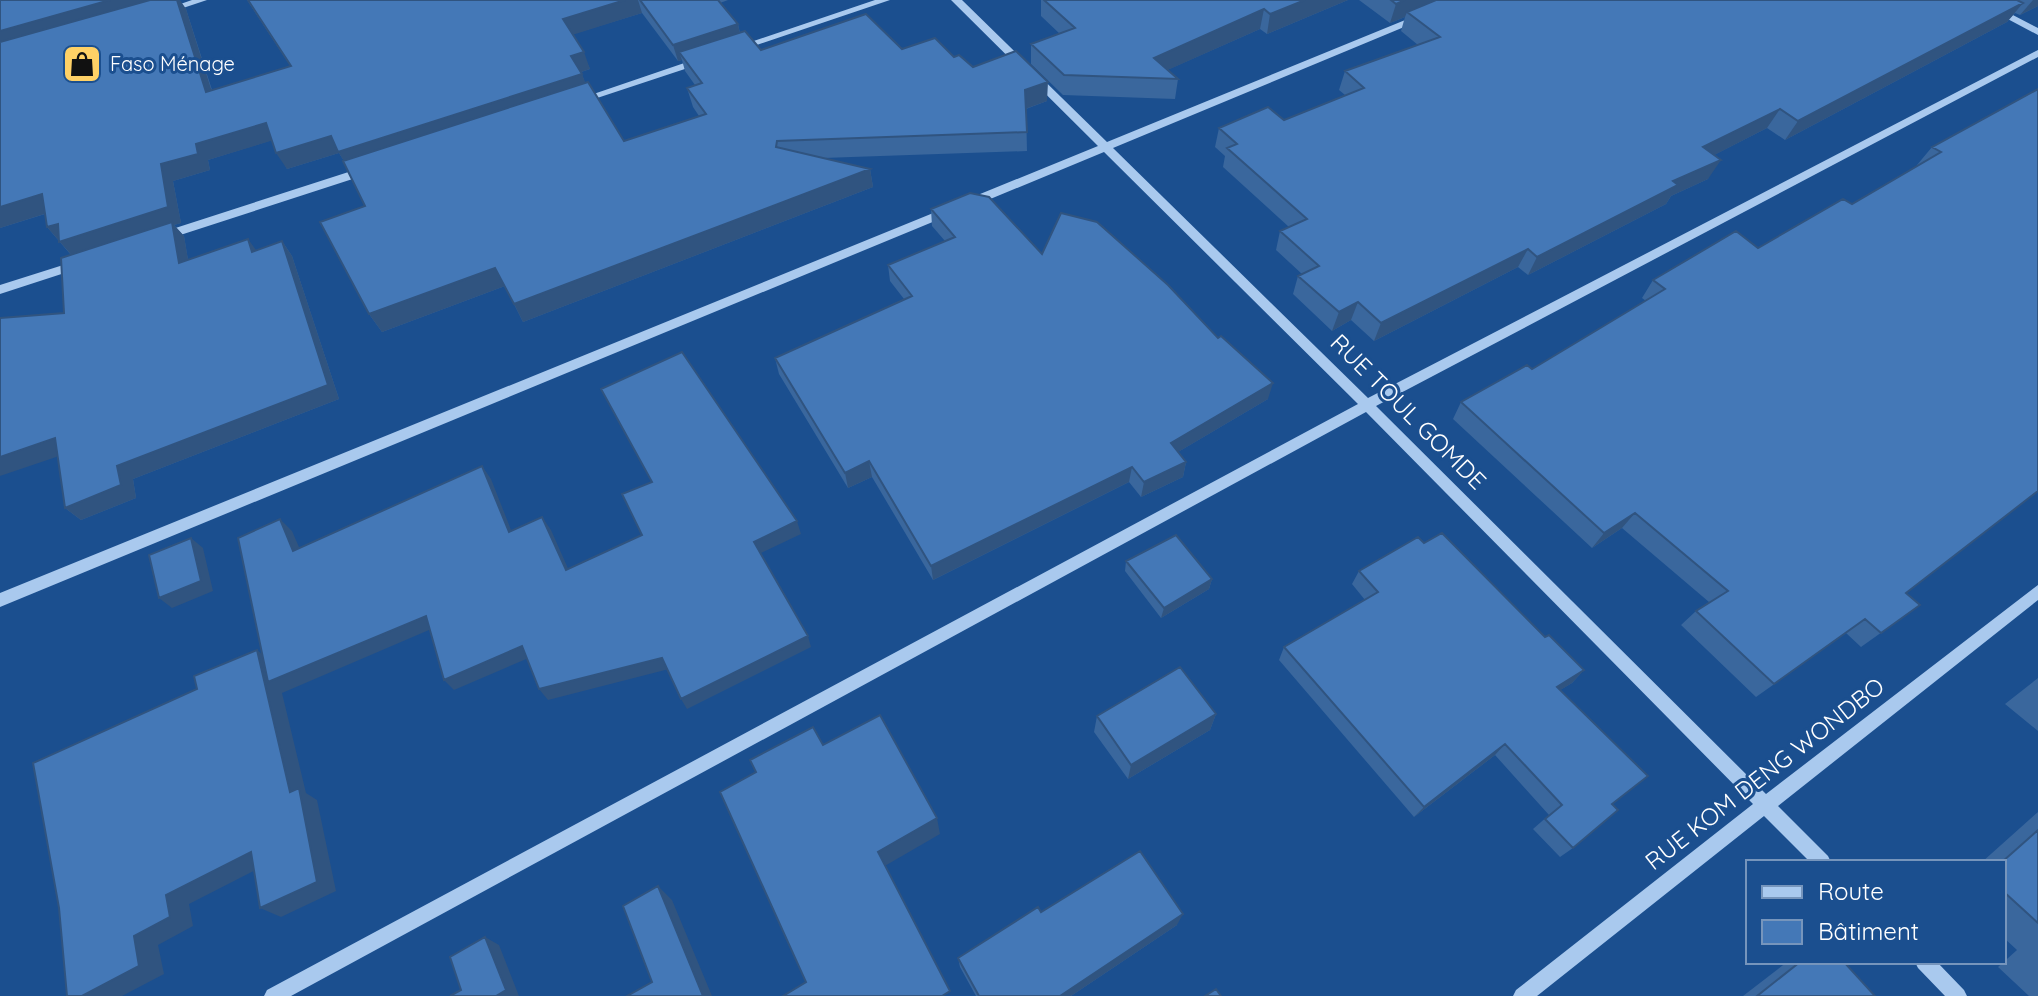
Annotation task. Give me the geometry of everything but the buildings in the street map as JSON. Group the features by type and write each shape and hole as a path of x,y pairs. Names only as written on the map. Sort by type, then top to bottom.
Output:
{"street":[{"path":"159,12 202,0"},
{"path":"720,54 885,0"},
{"name":"RUE TOUL GOMDE","path":"956,0 1107,146 1820,860"},
{"path":"1977,0 2038,32"},
{"path":"0,600 1434,12"},
{"path":"273,996 1367,405 2038,53"},
{"path":"570,103 705,59"},
{"path":"150,241 375,167"},
{"path":"0,290 90,261"},
{"name":"RUE KOM DENG WONDBO","path":"1522,996 2038,591"},
{"path":"1926,964 1958,996"}],"place":[{"name":"Faso Ménage","path":"82,64"}]}
